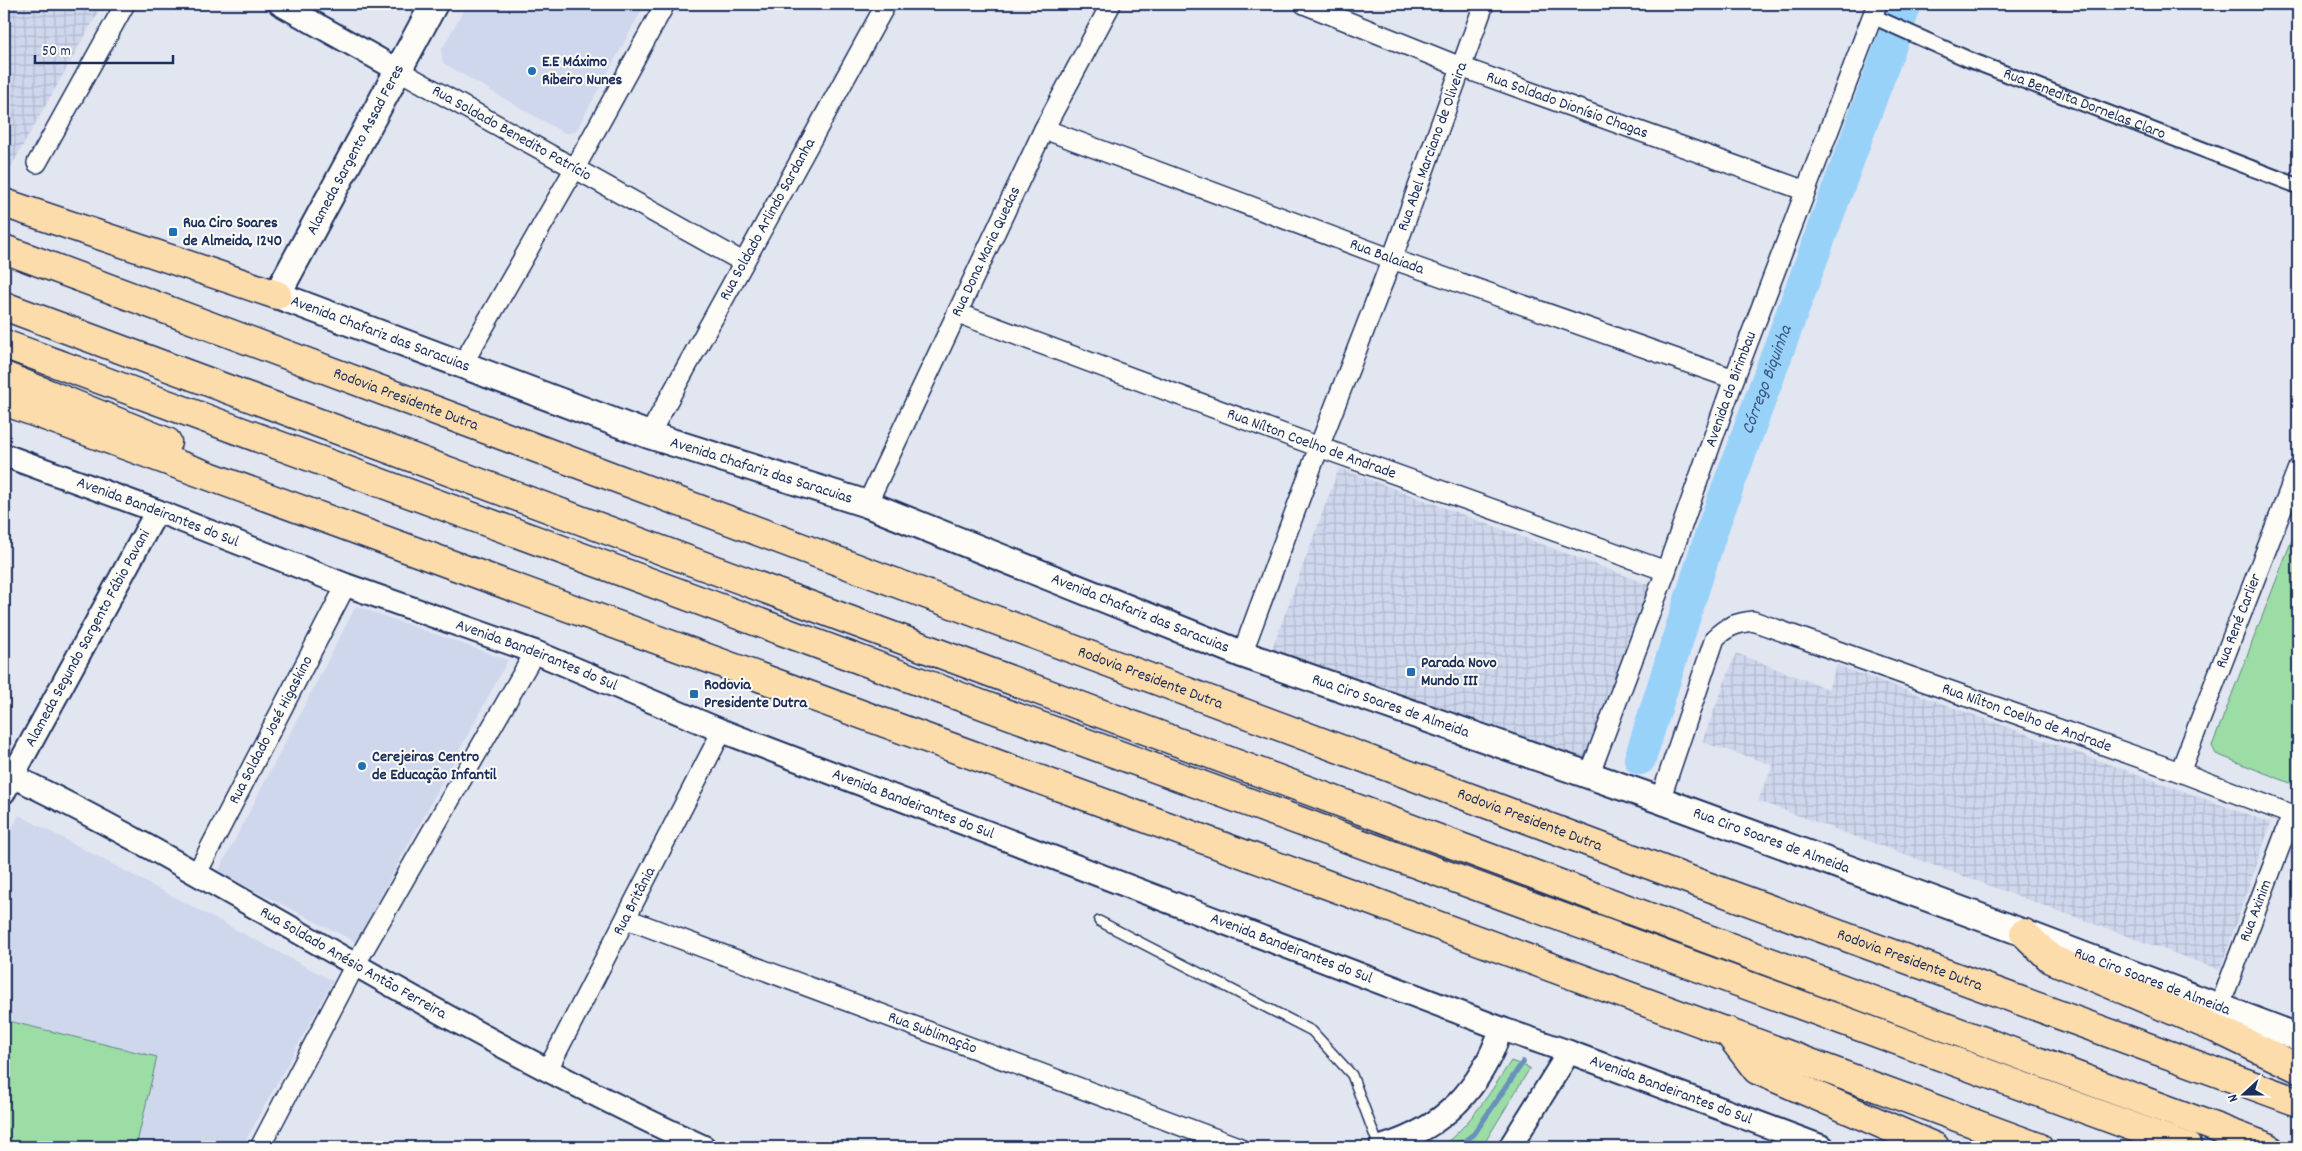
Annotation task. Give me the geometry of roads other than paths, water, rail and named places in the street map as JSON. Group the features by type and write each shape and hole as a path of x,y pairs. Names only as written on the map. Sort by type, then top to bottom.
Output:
{"highway":[{"path":"4,203 277,296"},
{"name":"Rodovia Presidente Dutra","path":"4,249 1690,880 2298,1102"},
{"path":"4,306 2268,1147"},
{"path":"4,344 486,524 1669,955 2188,1147"},
{"path":"4,376 247,475 288,507"},
{"path":"4,401 288,507 1727,1030 2038,1147"},
{"path":"2024,933 2050,959 2217,1029 2298,1068"},
{"path":"1727,1030 1757,1070 1935,1147"}],"main road":[{"name":"Alameda Sargento Assad Feres","path":"277,296 434,4"},
{"name":"Avenida Chafariz das Saracuias","path":"277,296 649,435 867,504 1242,654"},
{"name":"Rua Ciro Soares de Almeida","path":"1242,654 1660,800 2024,933 2298,1037"}],"street":[{"path":"37,163 125,4"},
{"name":"Rua Soldado Benedito Patrício","path":"280,4 743,262"},
{"path":"462,365 575,168 665,4"},
{"name":"Rua Soldado Arlindo Sardanha","path":"649,435 886,4"},
{"name":"Rua Dona Maria Quedas","path":"867,504 1044,129 1111,4"},
{"name":"Rua Soldado Dionísio Chagas","path":"1304,4 1460,67 1806,191"},
{"name":"Rua Abel Marciano de Oliveira","path":"1242,654 1319,447 1392,259 1484,4"},
{"name":"Rua Benedita Dornelas Claro","path":"1878,10 1902,29 1970,60 2298,186"},
{"name":"Avenida do Birimbau","path":"1589,776 1666,571 1734,379 1878,10"},
{"name":"Rua Balaiada","path":"1044,129 1392,259 1734,379"},
{"name":"Rua Nílton Coelho de Andrade","path":"957,313 1319,447 1666,571"},
{"name":"Avenida Bandeirantes do Sul","path":"4,455 156,511 346,585 536,652 722,731 1501,1028 1823,1147"},
{"name":"Rua René Carlier","path":"2180,772 2298,468"},
{"name":"Alameda Segundo Sargento Fábio Pavani","path":"7,780 156,511"},
{"name":"Rua Soldado José Higaskino","path":"196,873 346,585"},
{"name":"Rua Nílton Coelho de Andrade","path":"1660,800 1715,638 1725,628 1738,623 1754,621 2180,772 2295,816"},
{"path":"260,1147 355,965 536,652"},
{"name":"Rua Britânia","path":"547,1071 627,919 722,731"},
{"name":"Rua Soldado Anésio Antão Ferreira","path":"7,780 196,873 355,965 547,1071 704,1147"},
{"name":"Rua Axinim","path":"2219,1008 2295,816"},
{"name":"Rua Sublimação","path":"627,919 1238,1147"},
{"path":"1380,1147 1418,1133 1455,1107 1486,1066 1501,1028"},
{"path":"1510,1147 1568,1052"}],"lane":[{"path":"1099,921 1312,1031 1352,1075 1380,1147"}],"waterway":[{"name":"Córrego Biquinha","path":"1640,759 1712,530 1906,4"},
{"name":"Córrego Biquinha","path":"1457,1147 1474,1134 1523,1062"}],"place":[{"name":"E.E Máximo Ribeiro Nunes","path":"532,71"},
{"name":"Rua Ciro Soares de Almeida, 1240","path":"173,232"},
{"name":"Parada Novo Mundo III","path":"1411,672"},
{"name":"Rodovia Presidente Dutra","path":"694,694"},
{"name":"Cerejeiras Centro de Educação Infantil","path":"362,766"}]}
